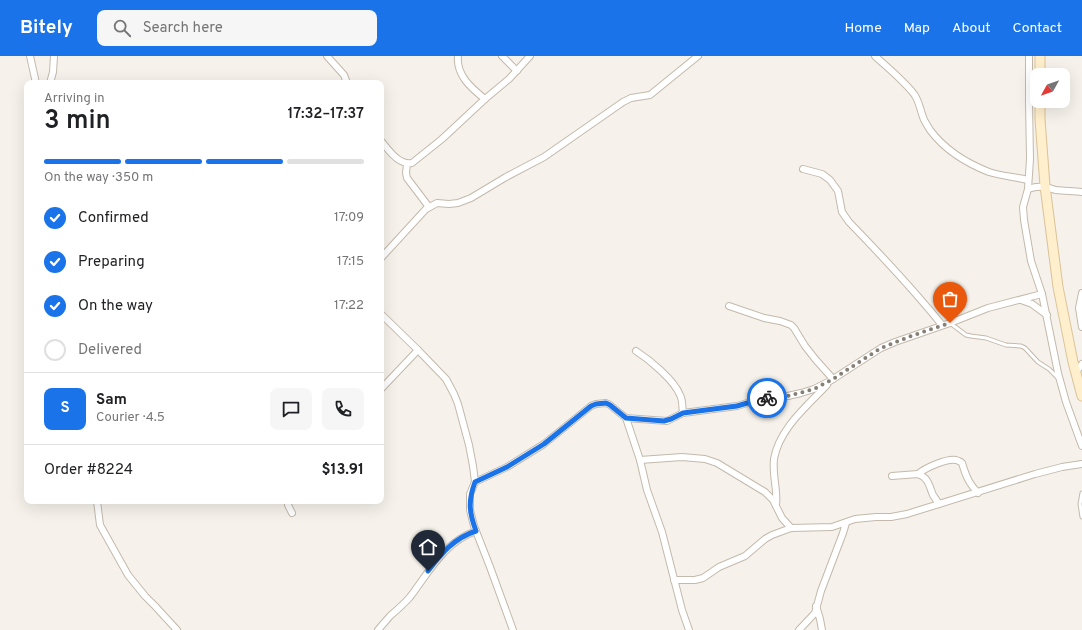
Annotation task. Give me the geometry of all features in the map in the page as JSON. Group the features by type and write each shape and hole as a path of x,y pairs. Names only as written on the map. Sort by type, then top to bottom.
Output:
{"main road":[{"path":"1040,56 1040,68"},
{"path":"1040,108 1045,186 1058,287 1082,396"}],"street":[{"path":"30,56 35,80"},
{"path":"51,80 54,56"},
{"path":"327,56 344,75 346,80"},
{"path":"458,56 457,61 461,75 467,83 485,99"},
{"path":"502,56 517,70"},
{"path":"384,145 394,157 407,164 412,164 485,99 510,79 530,56"},
{"path":"384,255 428,207 437,203 458,204 471,198 544,157 623,102 631,98 650,95 698,56"},
{"path":"875,56 902,80 916,96 920,104 923,118 943,144 954,154 963,160 990,172 1028,180"},
{"path":"1029,56 1030,159 1028,189 1023,207 1024,220 1031,261 1042,294 1058,373 1066,402 1082,446"},
{"path":"407,164 407,178 428,207"},
{"path":"803,169 822,174 830,180 838,191 842,212 849,222 906,282 942,325"},
{"path":"1028,189 1036,186 1045,186 1057,190 1082,192"},
{"path":"1082,293 1079,308 1082,327"},
{"path":"626,418 664,421 683,413 737,406 761,399 788,396 814,389 832,380 881,348 988,308 1042,294"},
{"path":"1019,300 1032,304 1047,315"},
{"path":"729,306 764,318 791,325 832,380"},
{"path":"384,317 446,379 454,394 469,445 473,466 475,482 470,494 470,510 476,531 513,630"},
{"path":"384,386 418,350"},
{"path":"636,351 646,357 675,385 680,394 683,413"},
{"path":"1076,372 1082,364"},
{"path":"776,505 777,498 774,478 774,464 779,445 788,427 832,380"},
{"path":"475,482 507,467 544,444 591,406 606,403 610,405 626,418 640,460 647,490 662,532 682,610 689,630"},
{"path":"640,460 682,457 705,459 717,463 766,492 776,505 782,518 791,528"},
{"path":"892,476 918,474 928,467 949,460 956,460 962,463 970,485 978,493"},
{"path":"674,580 695,580 703,578 719,567 745,556 772,535 791,528 832,527 855,519 890,517 907,514 1035,474 1062,467 1082,464"},
{"path":"918,474 926,479 934,498 940,504"},
{"path":"96,504 100,525 128,575 144,596 177,630"},
{"path":"288,504 292,513"},
{"path":"800,630 815,613 821,591 846,523"},
{"path":"378,630 409,598 428,571 450,545 476,531"},
{"path":"816,606 822,630"}],"lane":[{"path":"950,323 966,335 986,338 1006,345 1021,346 1025,348 1038,362 1053,372 1061,383"},
{"path":"1082,493 1080,504 1082,517"}],"way so far":[{"path":"767,398 788,396 814,389 833,379 881,348 950,323"}],"route":[{"path":"428,571 450,545 476,531 470,510 470,494 475,482 507,467 544,444 591,406 606,403 626,418 667,421 683,413 737,406 767,398"}]}
